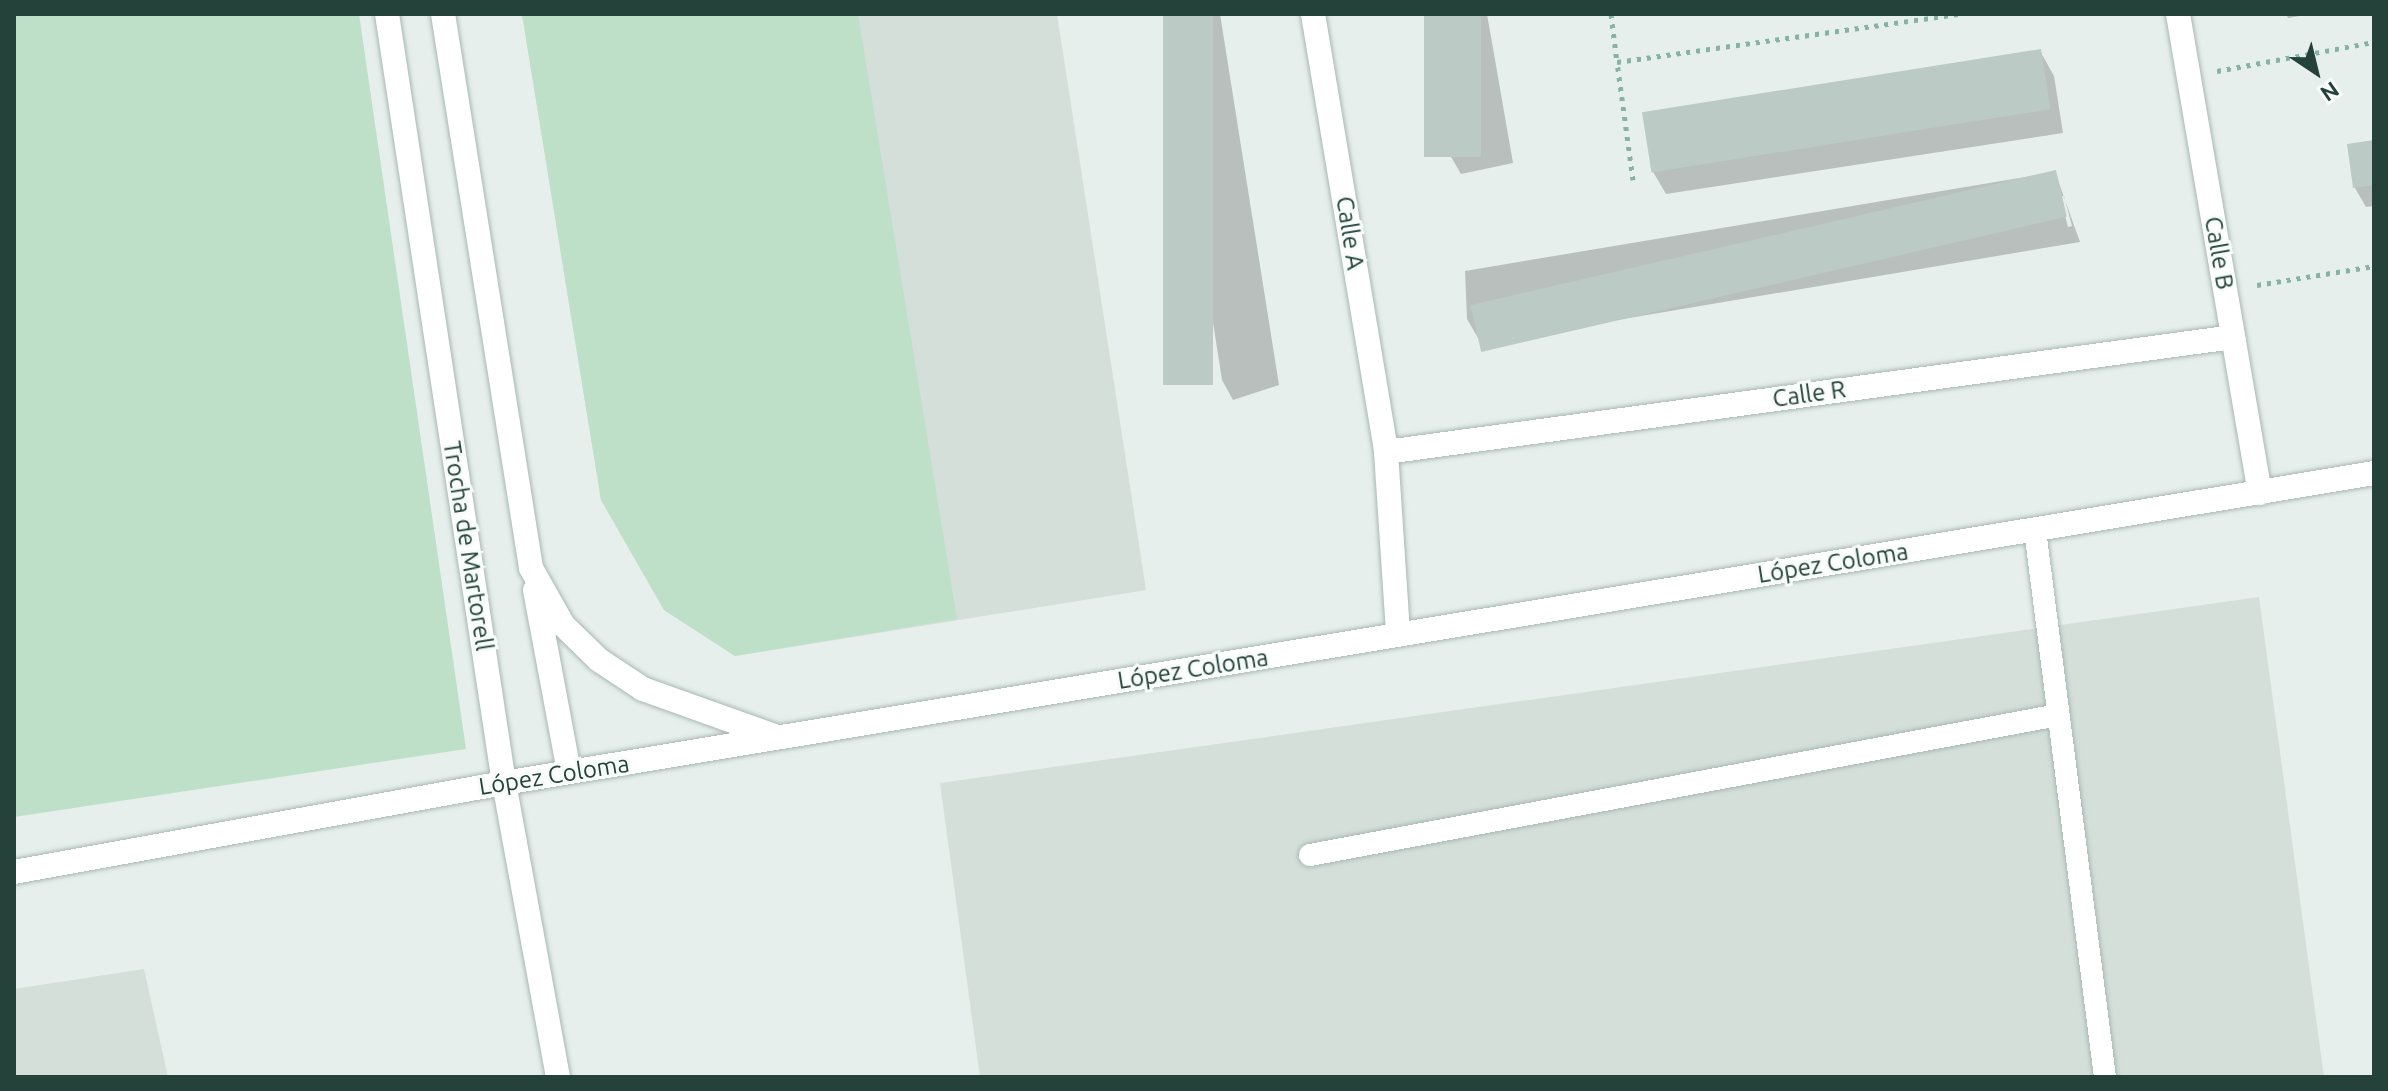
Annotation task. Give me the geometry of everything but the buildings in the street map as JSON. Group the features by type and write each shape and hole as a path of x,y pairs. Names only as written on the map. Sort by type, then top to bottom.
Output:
{"street":[{"name":"Trocha de Martorell","path":"387,14 504,783 558,1077"},
{"path":"443,14 531,568 569,772"},
{"name":"Calle A","path":"1313,14 1386,452 1398,635"},
{"name":"Calle B","path":"2178,14 2260,493"},
{"name":"Calle R","path":"1386,452 2233,337"},
{"name":"López Coloma","path":"14,872 569,772 2374,473"},
{"path":"531,568 563,625 599,660 654,694 777,737"}],"lane":[{"path":"2035,530 2105,1077"},
{"path":"1310,855 2058,715"}],"path":[{"path":"1611,14 1633,180"},
{"path":"1617,62 1958,14"},
{"path":"2188,77 2374,42"},
{"path":"2225,290 2374,266"}],"shaded area":[{"path":"522,14 1057,14 1146,590 735,656 664,610 601,500"},
{"path":"2259,597 2324,1077 980,1077 940,783"},
{"path":"144,969 168,1077 14,1077 14,989"}],"green space":[{"path":"14,14 359,14 466,749 14,817"},
{"path":"522,14 858,14 957,619 735,656 664,610 601,500"}]}
